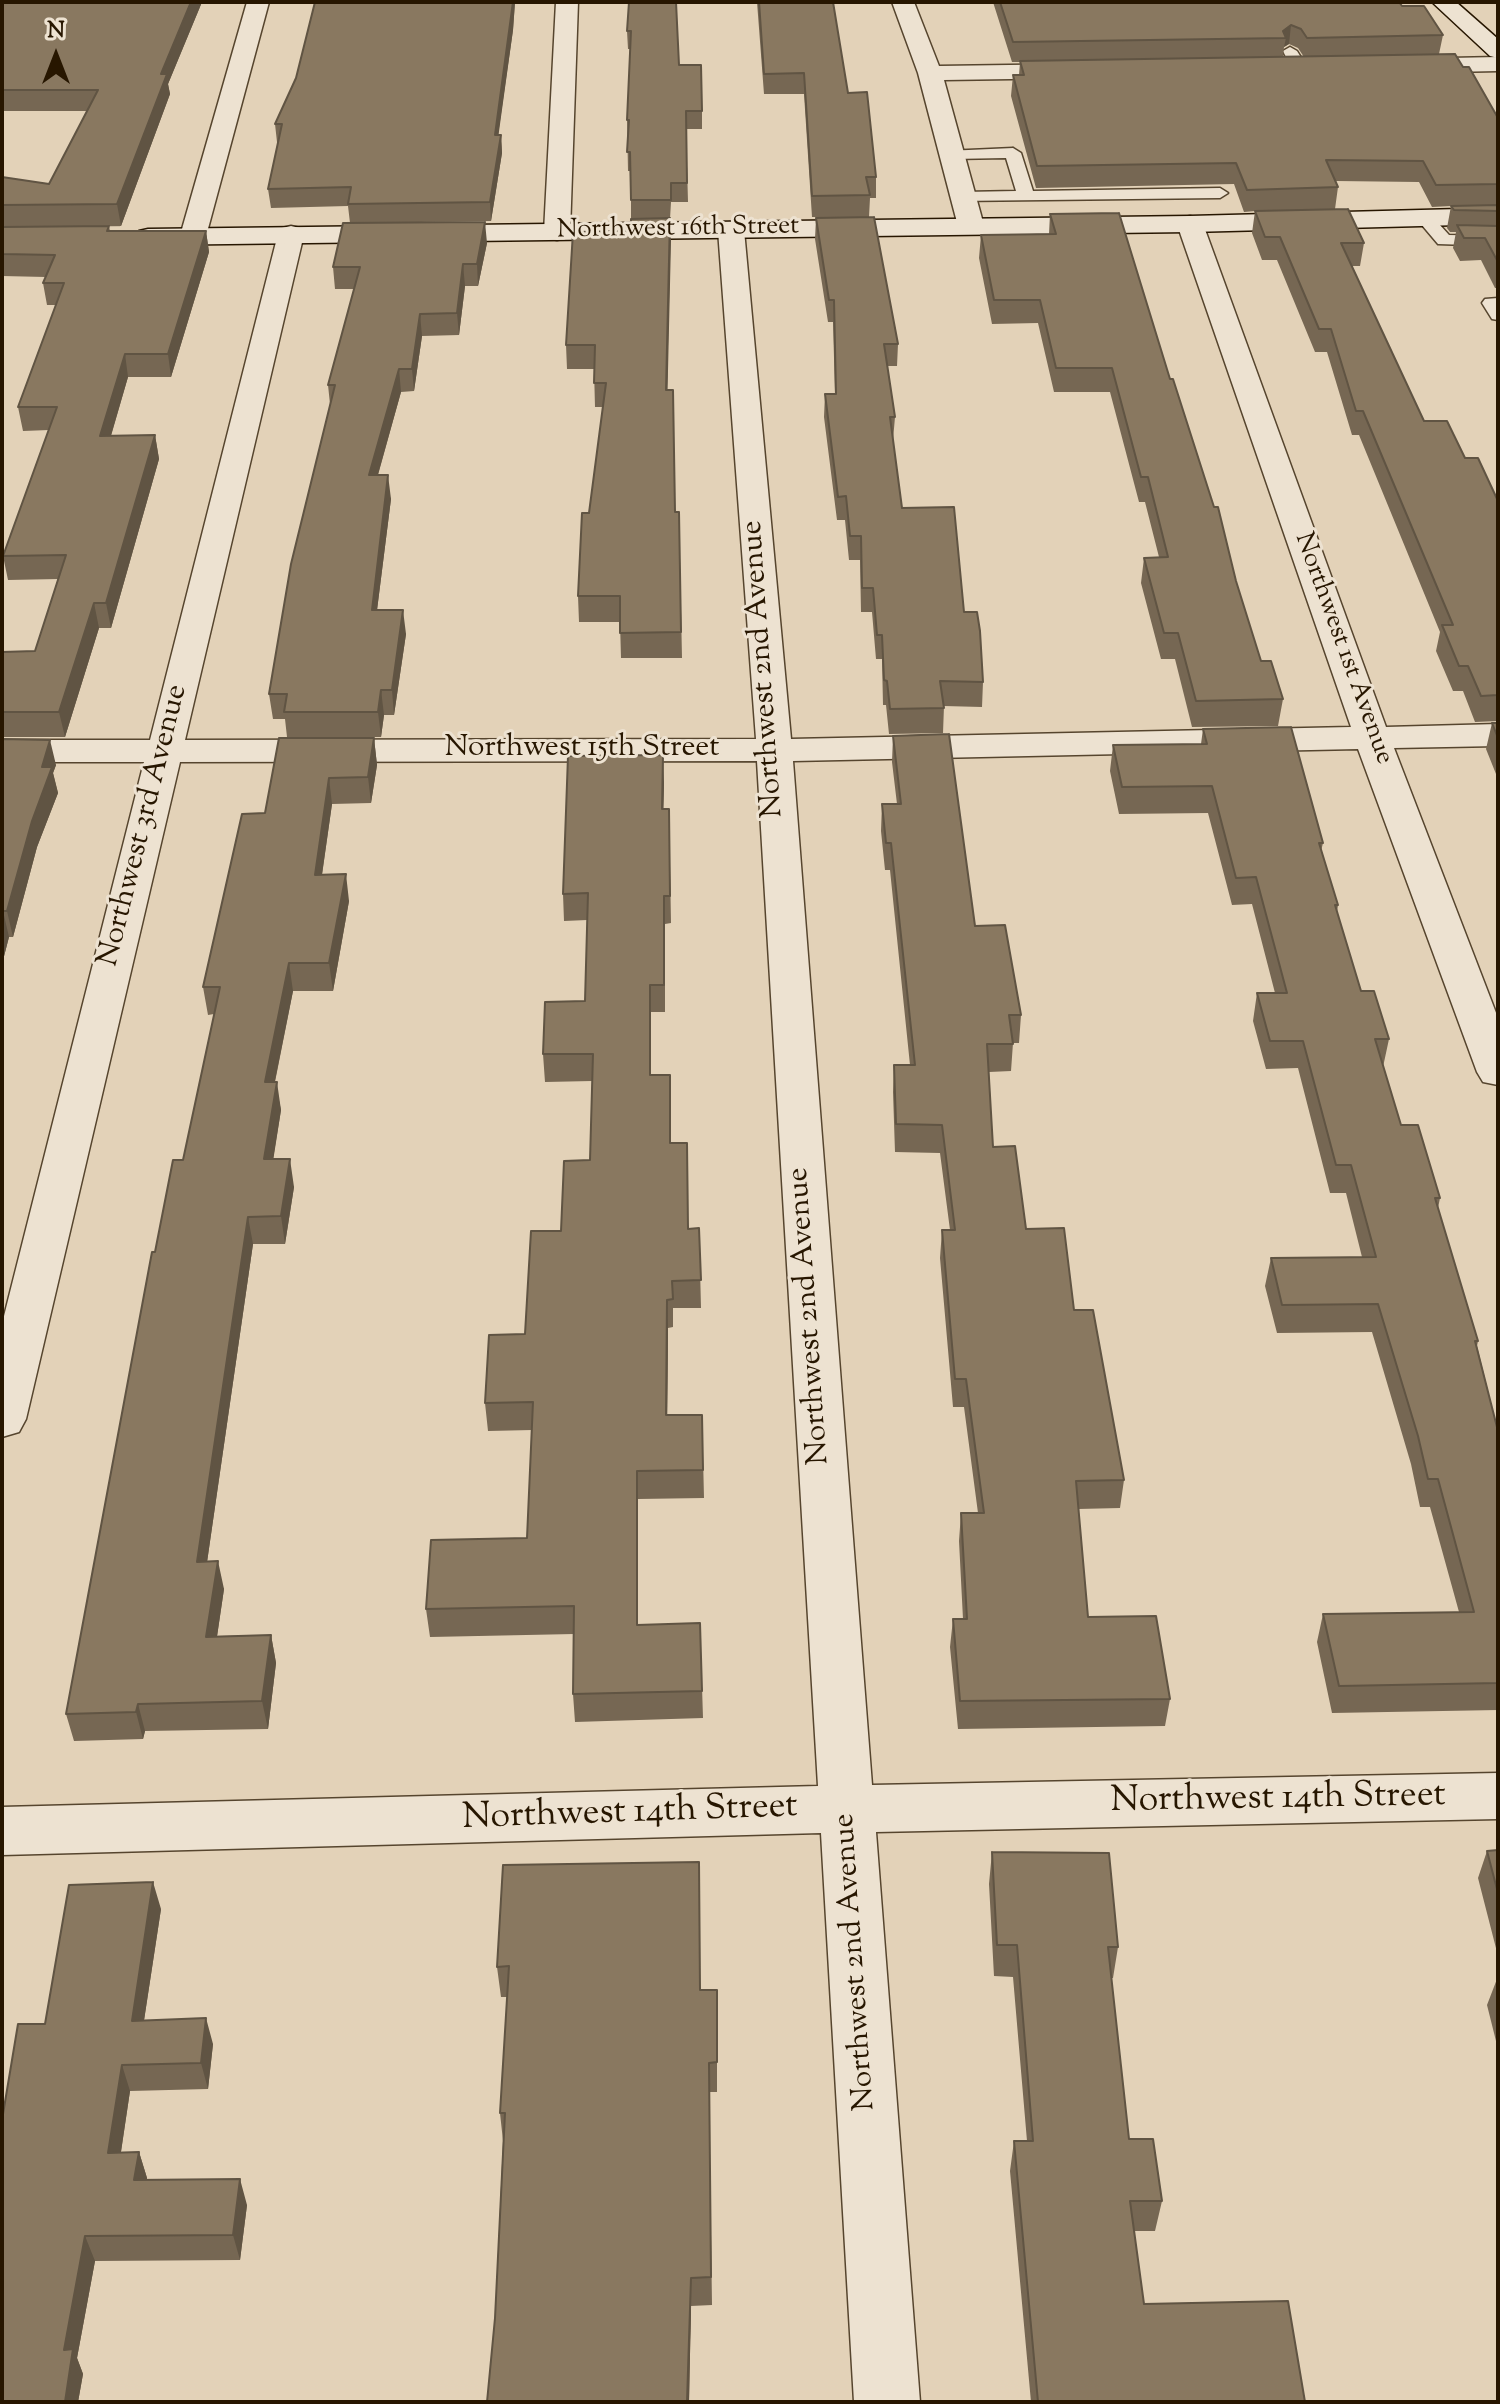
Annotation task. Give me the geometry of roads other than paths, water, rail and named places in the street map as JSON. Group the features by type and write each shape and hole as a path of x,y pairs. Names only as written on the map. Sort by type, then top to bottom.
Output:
{"street":[{"path":"193,236 258,2"},
{"path":"557,232 567,2"},
{"path":"903,2 930,73 971,226"},
{"path":"1443,2 1498,51"},
{"path":"1268,68 1294,59 1329,67"},
{"path":"1375,66 1498,64"},
{"path":"930,73 1099,71"},
{"name":"Northwest 16th Street","path":"129,237 1190,224 1498,216"},
{"name":"Northwest 1st Avenue","path":"1190,224 1372,737 1498,1072"},
{"name":"Northwest 2nd Avenue","path":"731,230 772,748 887,2402"},
{"name":"Northwest 3rd Avenue","path":"2,1419 291,234"},
{"name":"Northwest 15th Street","path":"2,751 806,750 1498,735"},
{"name":"Northwest 14th Street","path":"2,1831 1498,1796"}],"lane":[{"path":"952,154 1013,153 1026,196"},
{"path":"963,197 1220,193"},
{"path":"1424,218 1444,240 1498,241"},
{"path":"1498,303 1491,303 1498,315"}]}
